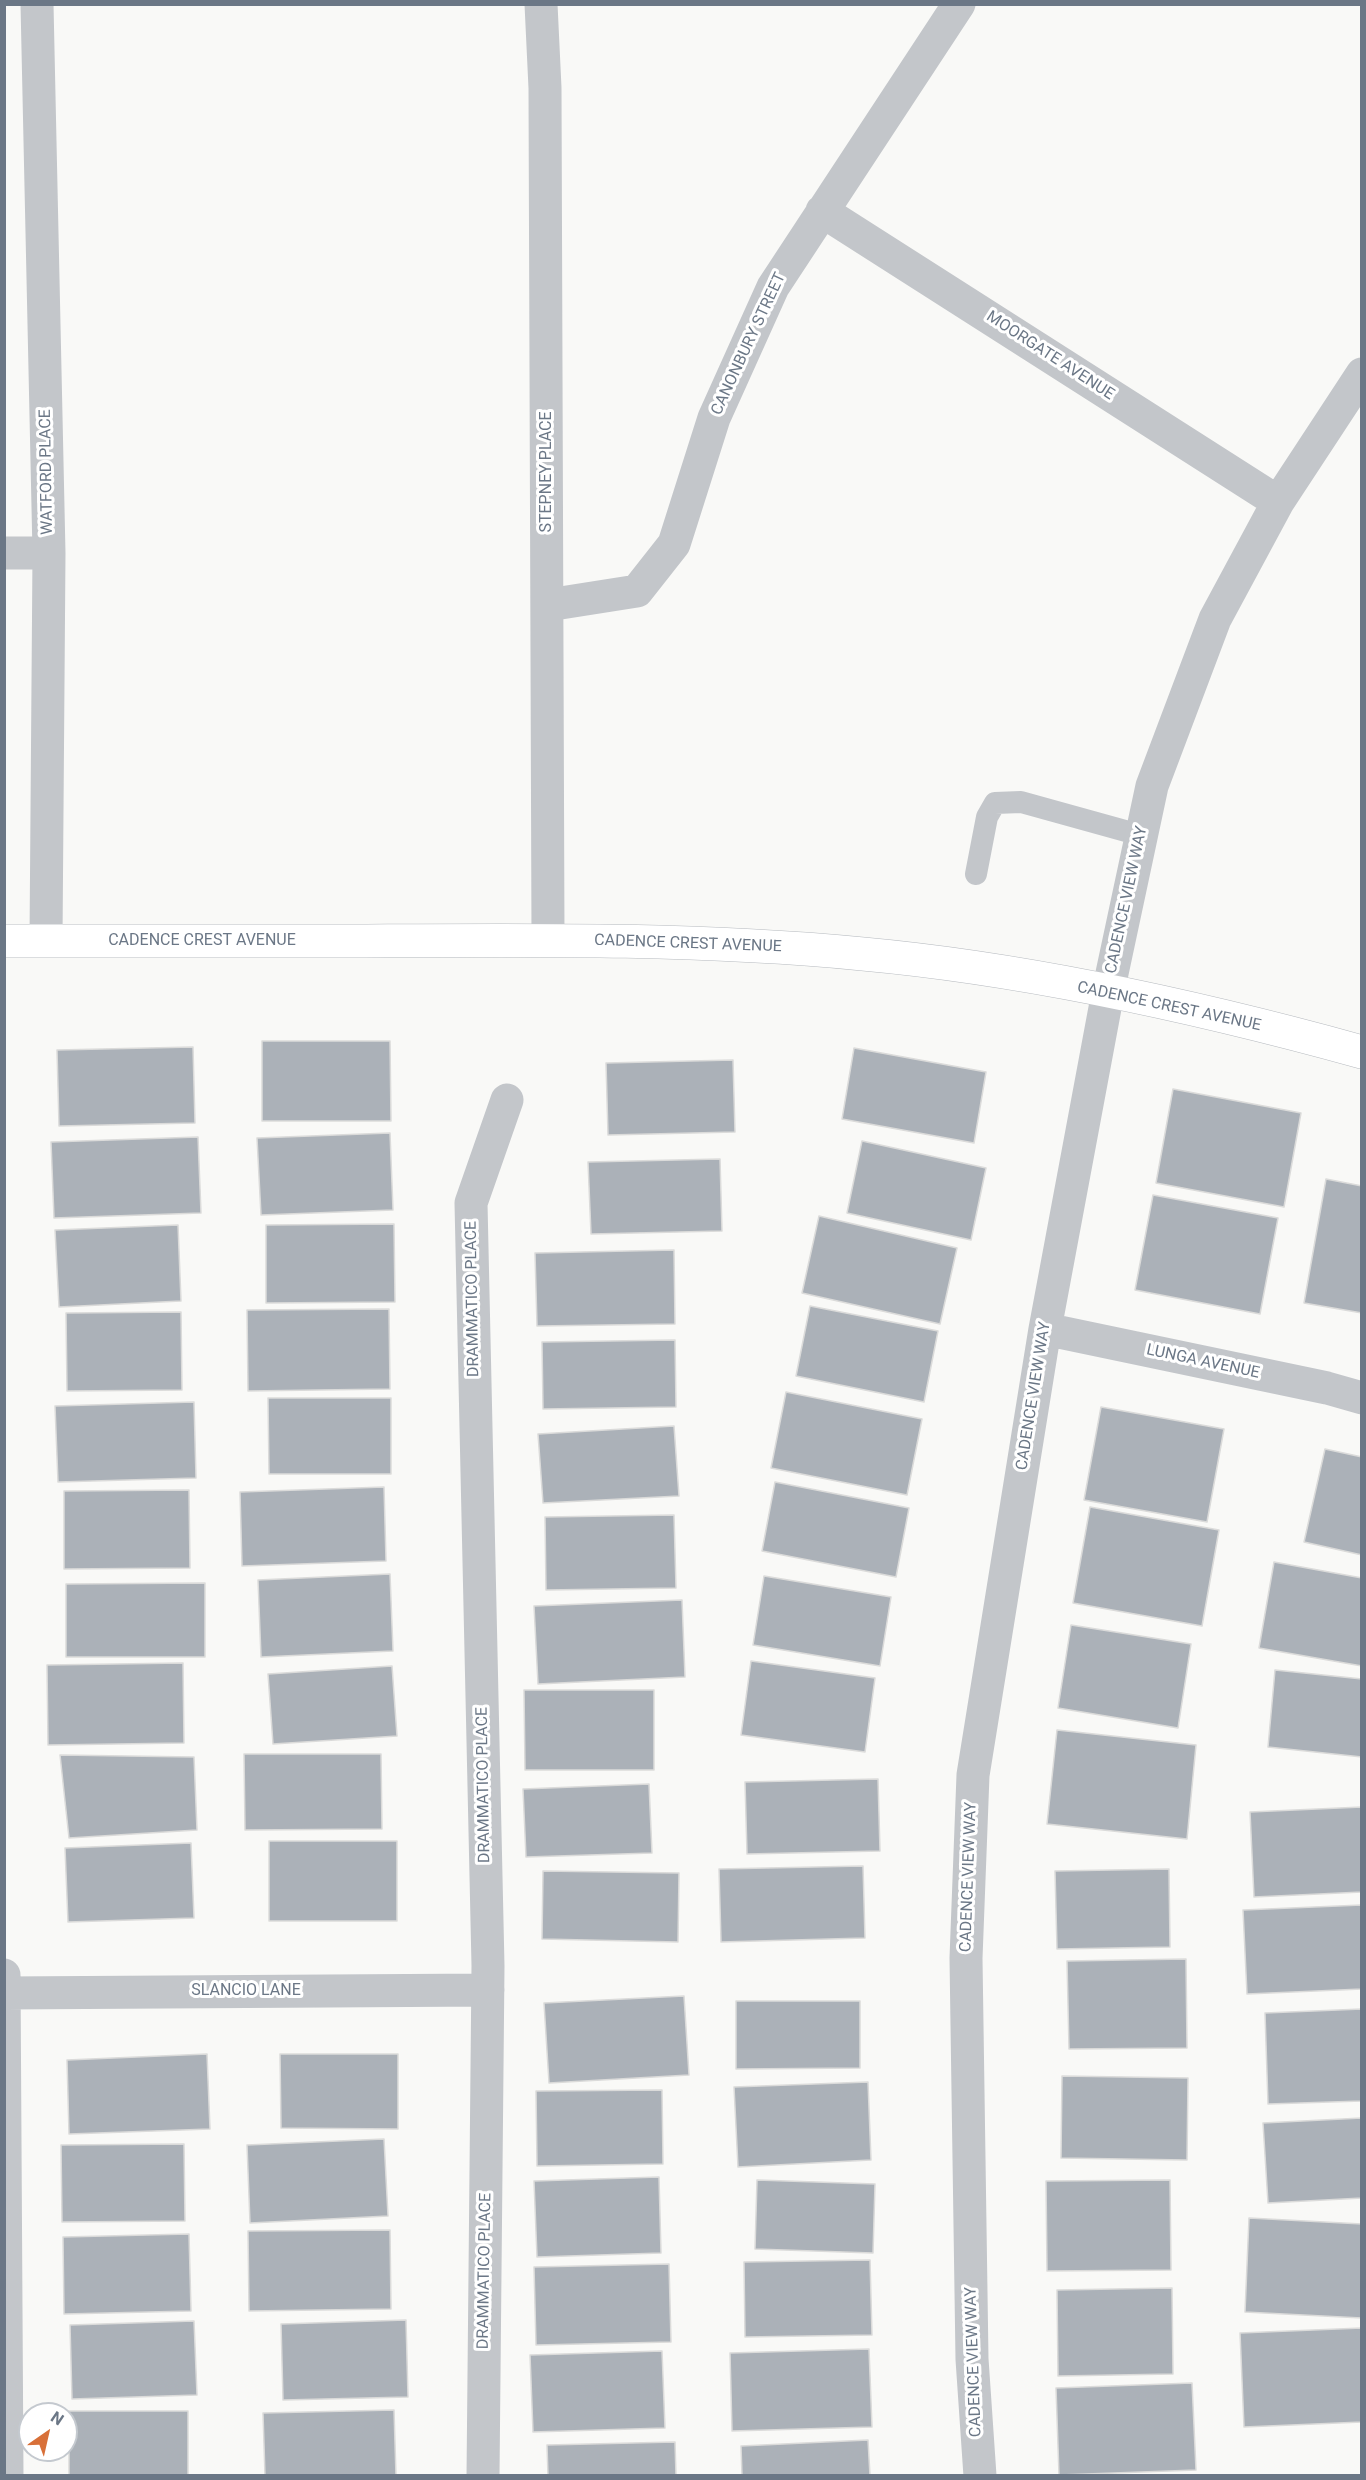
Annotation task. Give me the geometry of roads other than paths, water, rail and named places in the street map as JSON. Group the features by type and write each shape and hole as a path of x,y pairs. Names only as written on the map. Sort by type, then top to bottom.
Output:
{"street":[{"name":"WATFORD PLACE","path":"37,4 49,553 46,940"},
{"name":"STEPNEY PLACE","path":"541,4 545,100 548,939"},
{"name":"CANONBURY STREET","path":"548,605 637,591 674,544 714,418 773,287 959,4"},
{"name":"MOORGATE AVENUE","path":"822,211 1278,502"},
{"name":"CADENCE VIEW WAY","path":"980,2475 972,2359 966,1958 973,1775 1045,1329 1108,992 1152,786 1215,619 1278,502 1362,374"},
{"path":"4,553 49,553"},
{"name":"CADENCE CREST AVENUE","path":"4,941 548,939 791,948 865,954 946,963 1108,992 1298,1034 1362,1052"},
{"name":"DRAMMATICO PLACE","path":"483,2475 488,1990 471,1203 507,1100"},
{"name":"LUNGA AVENUE","path":"1045,1329 1327,1388 1362,1398"},
{"path":"4,1976 8,2475"},
{"name":"SLANCIO LANE","path":"5,1993 488,1990"}],"lane":[{"path":"976,874 987,817 995,803 1021,802 1140,835"}]}
